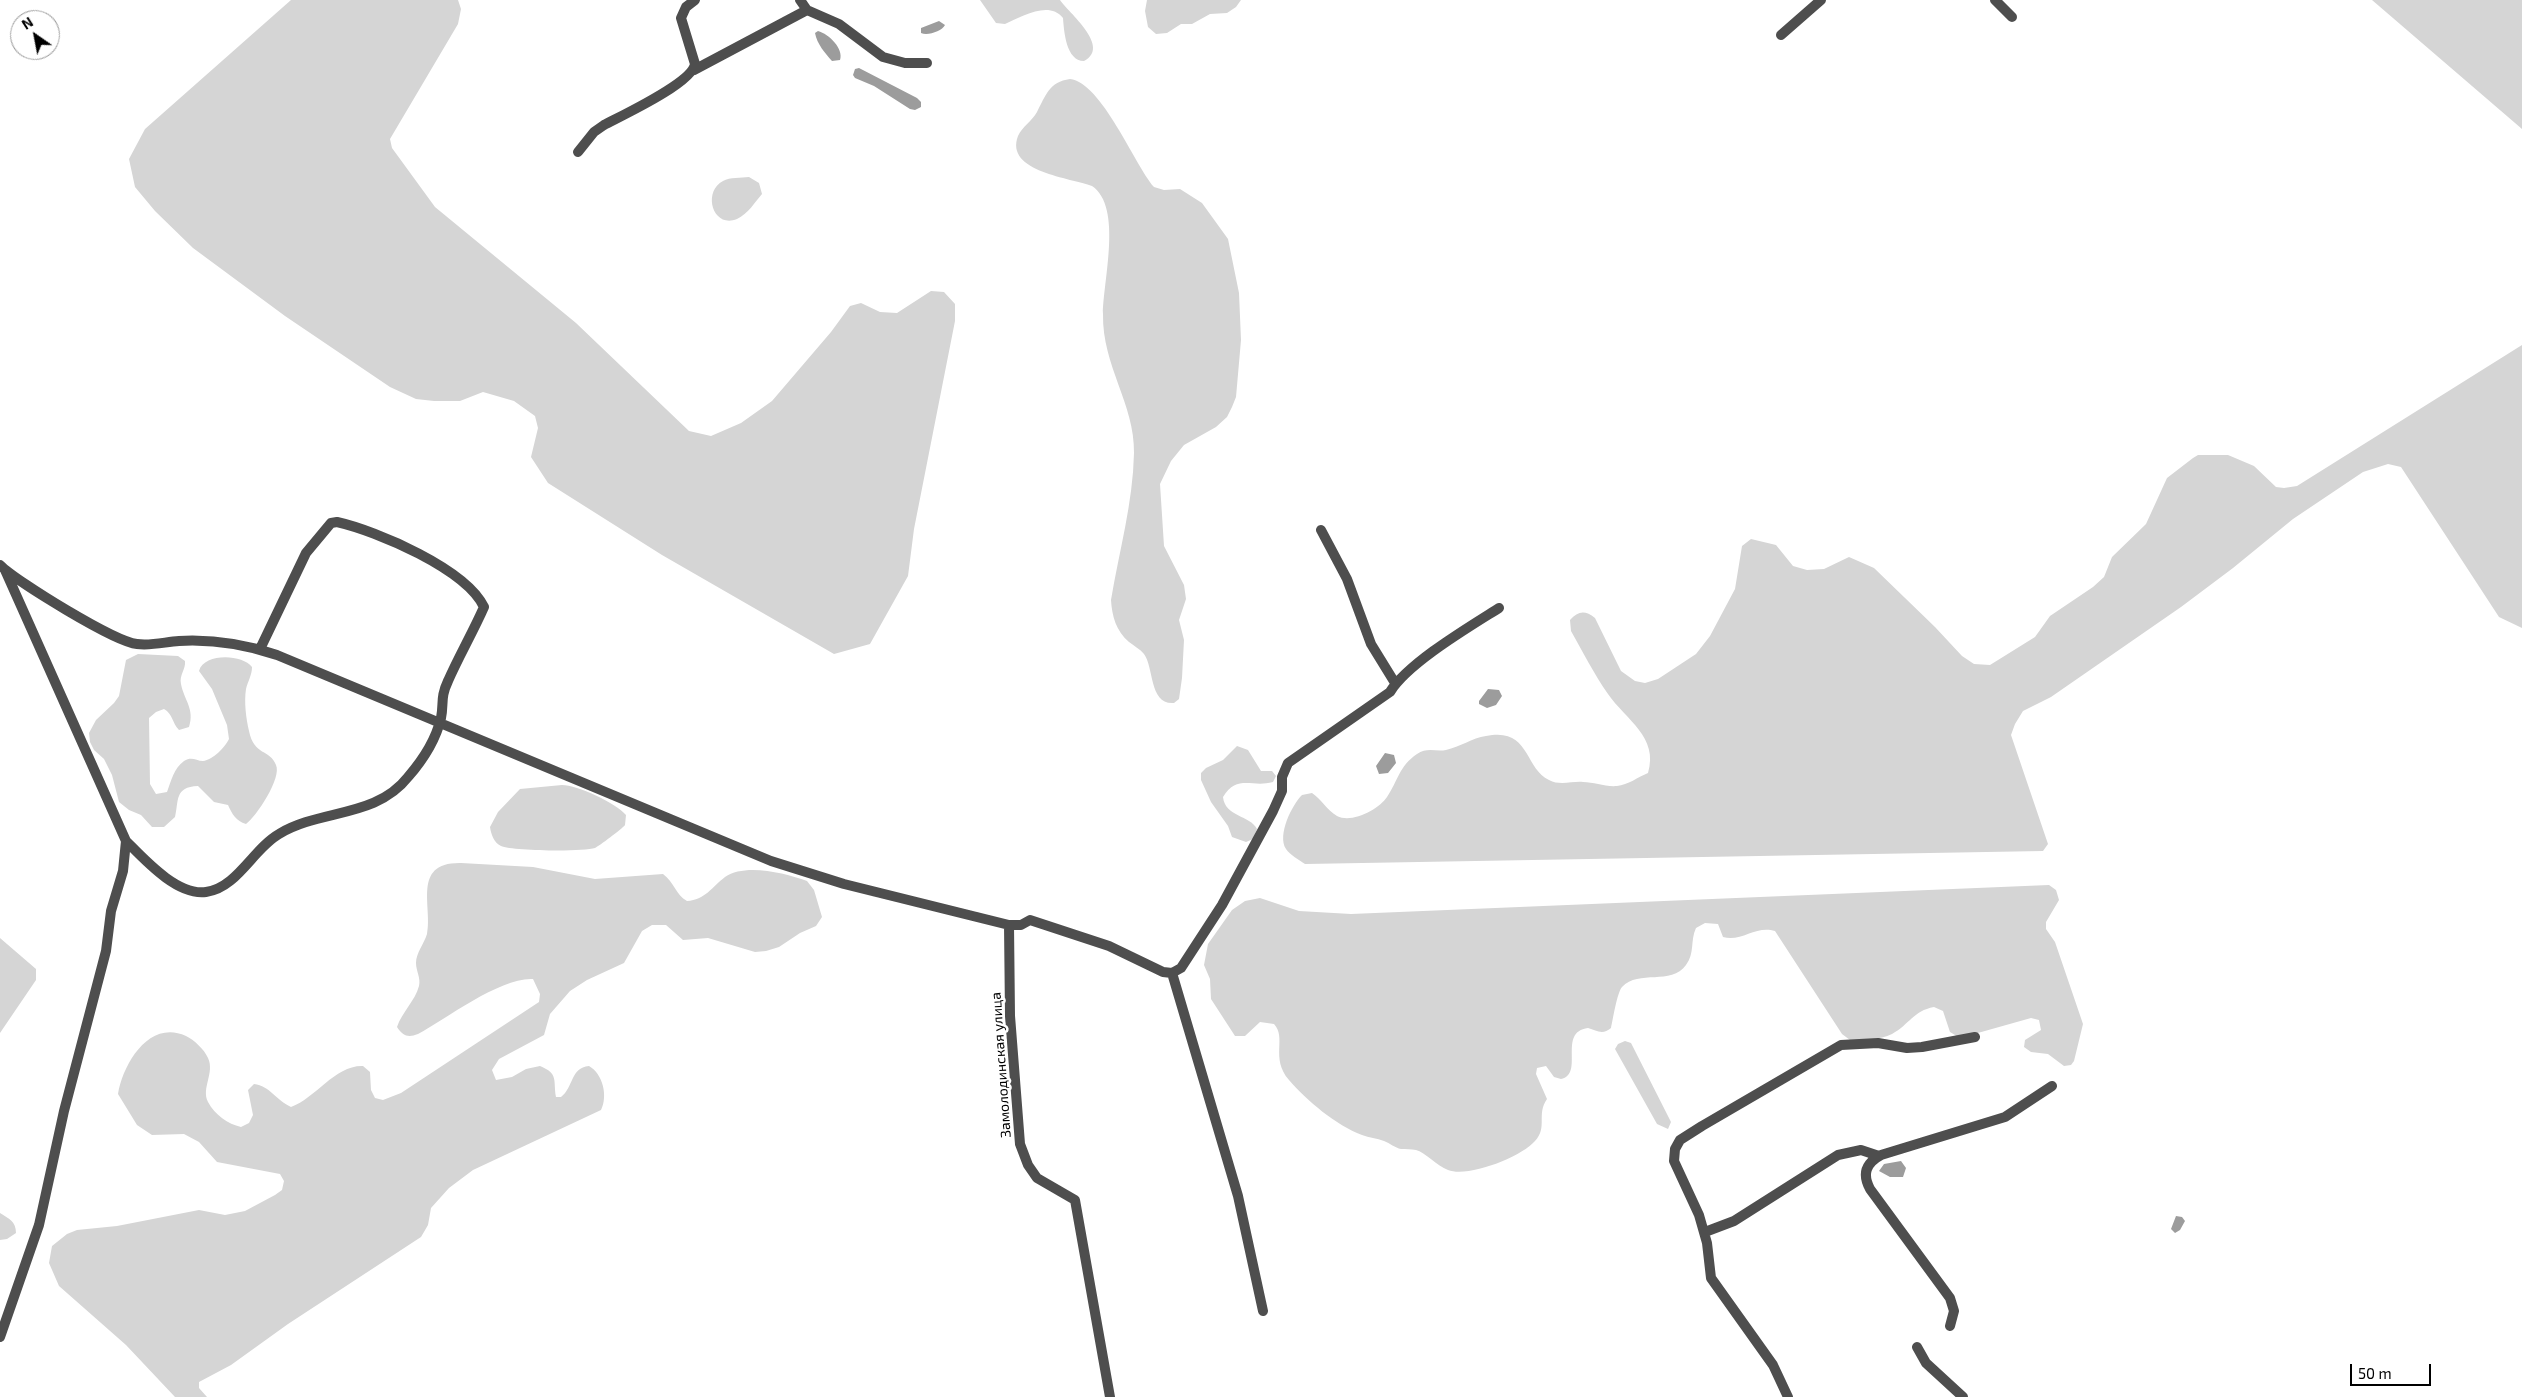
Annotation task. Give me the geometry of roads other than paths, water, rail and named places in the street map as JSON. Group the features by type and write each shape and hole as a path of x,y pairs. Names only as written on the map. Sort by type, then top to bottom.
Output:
{"street":[{"path":"694,70 694,57 684,34 681,18 686,7 695,0"},
{"path":"800,0 807,10 839,24 883,57 905,63 927,63"},
{"path":"1781,35 1821,0"},
{"path":"1994,0 2012,17"},
{"path":"578,152 594,132 604,125 673,88 694,70 807,10"},
{"path":"3,567 126,841 152,868 171,882 204,893 218,889 278,834 299,824 354,811 373,804 398,788 420,761 440,722 441,698 484,607 478,594 468,585 405,546 343,523 331,523 306,553 260,649"},
{"path":"1321,530 1346,579 1371,644 1395,683"},
{"path":"3,567 60,605 126,642 144,644 217,641 244,644 260,649 352,684 771,861 844,884 1009,925 1021,926 1030,920 1056,927 1141,959 1163,972 1172,973 1181,968 1205,933 1249,858 1282,791 1282,777 1288,763 1390,692 1395,683 1462,632 1499,608"},
{"path":"0,1337 39,1225 64,1111 106,952 111,911 123,871 126,841"},
{"name":"Замолодинская улица","path":"1009,925 1010,1016 1020,1144 1028,1165 1038,1178 1075,1200 1110,1397"},
{"path":"1172,973 1238,1196 1262,1311"},
{"path":"1788,1397 1773,1365 1715,1284 1709,1271 1704,1232 1692,1196 1674,1161 1675,1149 1680,1140 1841,1045 1878,1043 1907,1048 1975,1037"},
{"path":"1950,1326 1954,1311 1950,1298 1867,1183 1865,1170 1869,1164 1880,1156 2004,1117 2052,1086"},
{"path":"1704,1232 1734,1221 1838,1155 1861,1150 1880,1156"},
{"path":"1917,1347 1926,1363 1963,1397"}]}
